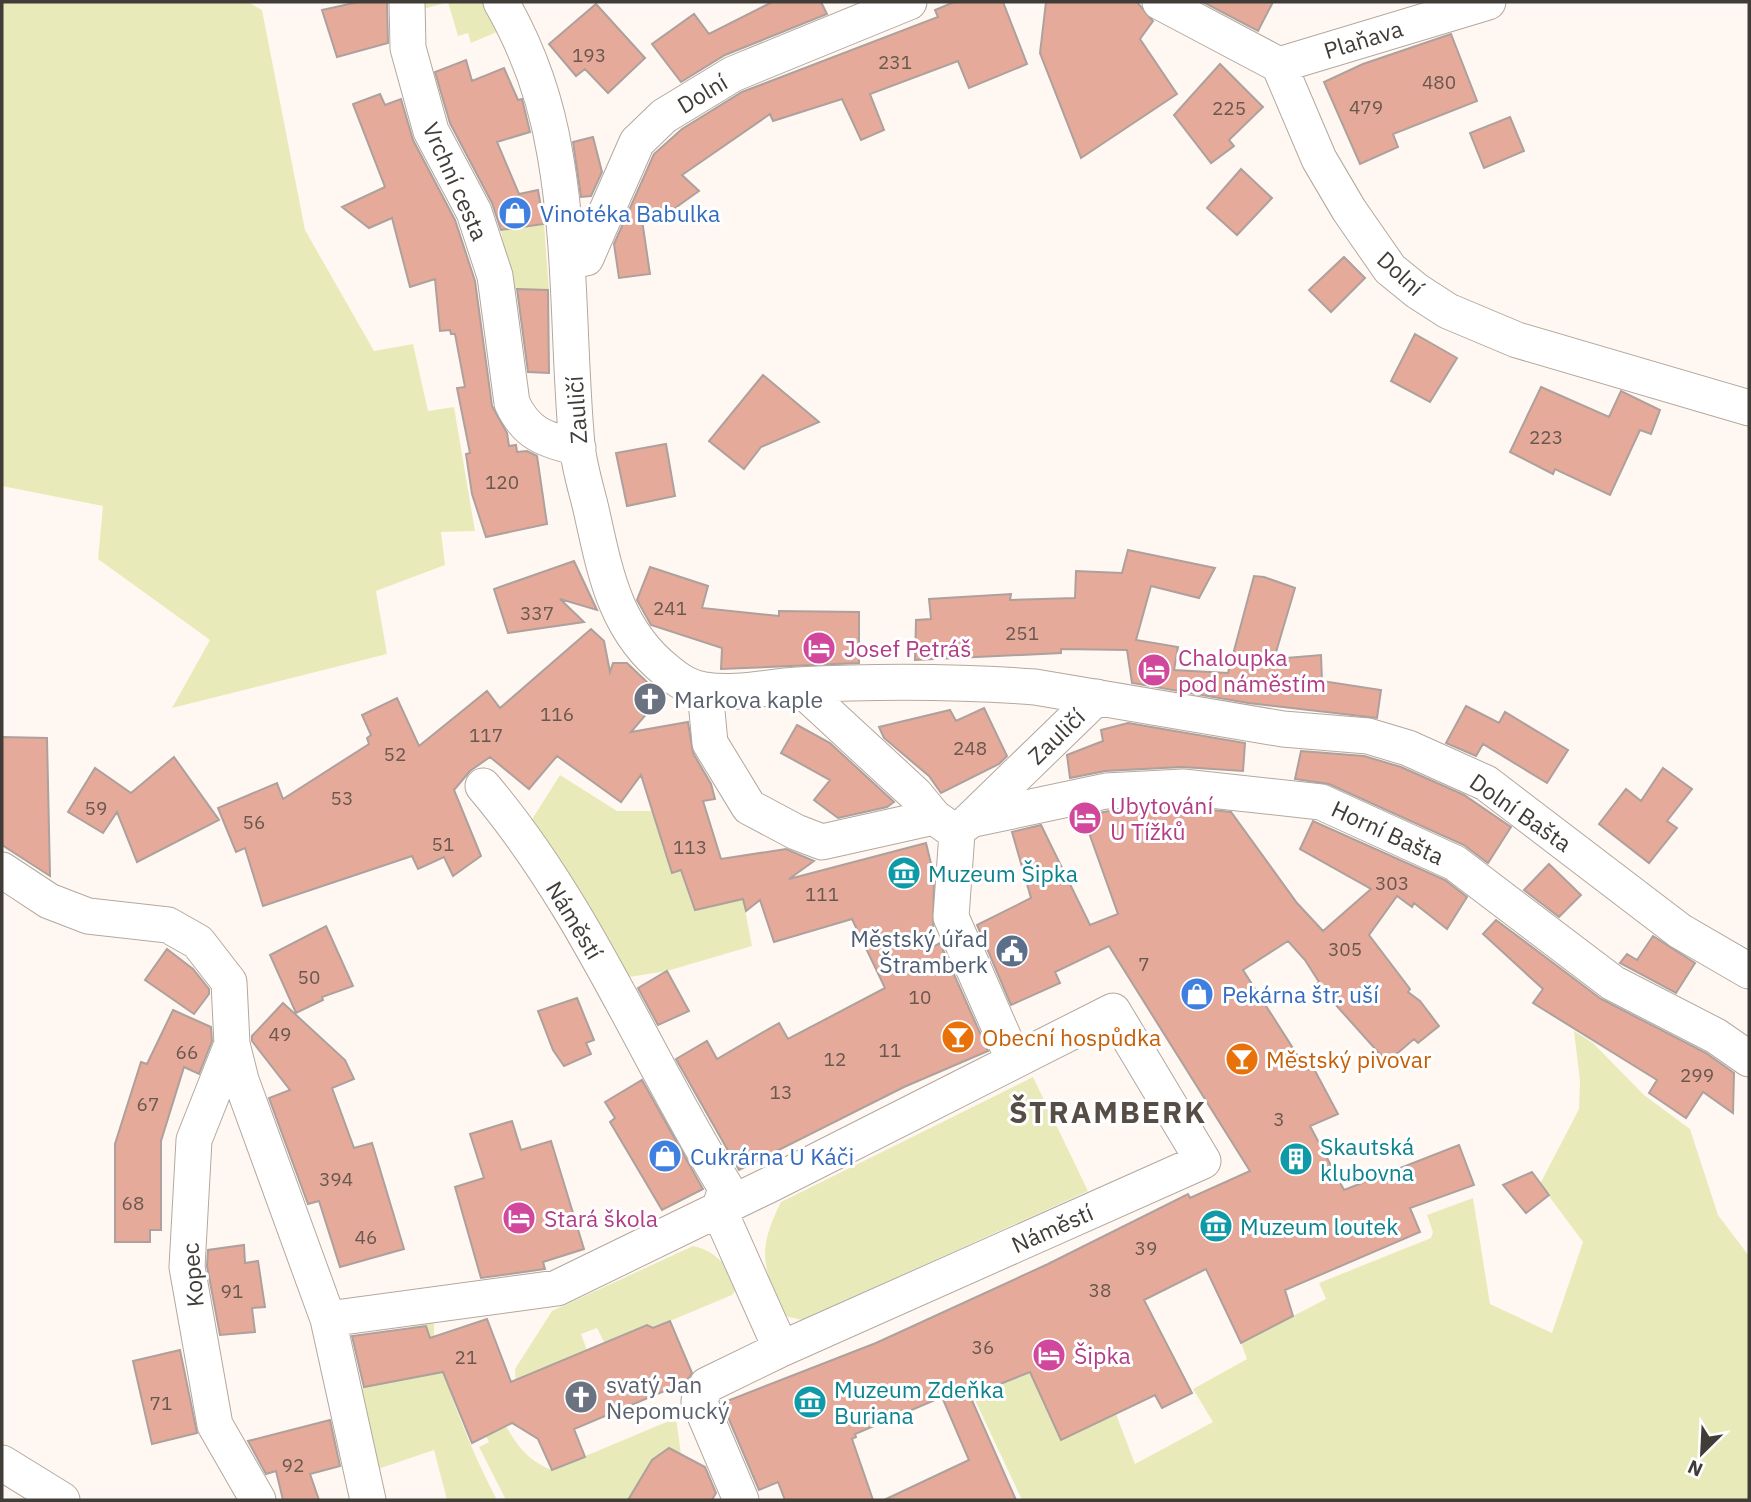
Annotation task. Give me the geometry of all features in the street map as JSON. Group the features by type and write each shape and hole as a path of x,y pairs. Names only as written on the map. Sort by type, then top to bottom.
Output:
{"street":[{"name":"Vrchní cesta","path":"407,2 408,48 431,131 474,212 495,276 512,403 520,421 544,438 578,448"},
{"name":"Zauličí","path":"501,2 524,43 551,131 568,262 578,448 605,570 626,627 639,647 682,684 705,690 797,685 993,684 1097,697"},
{"name":"Dolní","path":"568,262 586,258 638,142 664,116 733,74 909,2"},
{"path":"1160,2 1279,65"},
{"name":"Plaňava","path":"1279,65 1488,2"},
{"name":"Dolní","path":"1279,65 1319,159 1349,210 1390,269 1417,291 1448,311 1517,340 1749,408"},
{"path":"797,685 915,794 954,823 951,917 1014,1061"},
{"name":"Horní Bašta","path":"705,690 710,743 749,807 822,842 954,823 1106,791 1183,787 1321,802 1455,863 1613,983 1716,1036 1749,1059"},
{"name":"Zauličí","path":"954,823 1097,697"},
{"name":"Dolní Bašta","path":"1097,697 1283,729 1368,736 1444,763 1486,783 1680,931 1749,971"},
{"name":"Náměstí","path":"328,1319 557,1287 719,1210 1114,1011 1203,1161 781,1349 719,1210 726,1188 584,935 519,829 483,786"},
{"name":"Kopec","path":"2,870 50,901 88,916 168,925 198,942 229,982 232,1044 242,1080 328,1319 368,1500"},
{"name":"Kopec","path":"232,1044 194,1140 187,1267 215,1425 258,1500"},
{"path":"741,1500 699,1401 707,1385 781,1349"},
{"path":"2,1463 62,1500"}],"green space":[{"path":"2,2 248,2 262,10 305,230 374,351 413,344 428,411 454,407 475,531 441,532 445,565 376,591 387,654 172,708 210,640 98,559 103,506 2,486"},
{"path":"414,2 448,2 413,12"},
{"path":"448,2 482,2 497,32 471,43 468,33 458,36"},
{"path":"544,224 549,290 510,289 501,231"},
{"path":"560,775 617,811 657,811 656,822 672,872 681,870 695,910 743,899 752,946 667,971 623,978 529,824"},
{"path":"1574,1031 1593,1043 1644,1095 1690,1129 1718,1215 1749,1256 1749,1500 1022,1500 973,1396 1030,1373 1061,1440 1116,1414 1135,1464 1213,1422 1193,1389 1247,1359 1241,1343 1326,1299 1319,1283 1431,1238 1433,1232 1427,1215 1473,1198 1490,1304 1552,1333 1583,1242 1540,1184 1579,1109 1580,1081"},
{"path":"1033,1077 1088,1191 802,1320 784,1316 771,1284 765,1259 768,1234 781,1202"},
{"path":"693,1246 715,1255 726,1266 738,1287 732,1295 653,1328 646,1325 604,1342 597,1328 581,1334 587,1350 516,1384 515,1369 552,1311"},
{"path":"433,1320 435,1347 448,1386 497,1500 447,1500 434,1450 372,1471 355,1389 422,1376 411,1324"},
{"path":"676,1418 681,1454 685,1456 660,1500 506,1500 479,1447 489,1442 486,1436 506,1426 525,1452 552,1470"}],"building":[{"path":"358,2 387,2 388,43 337,57 322,10"},
{"path":"772,2 821,2 827,14 725,55 681,82 652,44 694,14 709,34"},
{"path":"954,2 1003,2 1027,64 969,88 958,61 870,94 884,130 861,140 842,99 773,121 770,114 682,175 699,191 668,213 642,220 650,274 619,278 614,244 654,154 682,129 742,92 938,17 935,10"},
{"path":"1046,2 1137,2 1153,21 1140,39 1177,94 1081,158 1040,53"},
{"path":"1203,2 1273,2 1258,31"},
{"path":"596,4 645,58 608,93 585,69 576,76 549,44"},
{"path":"1451,34 1477,101 1393,134 1398,147 1360,164 1324,82 1363,64"},
{"path":"466,60 472,81 504,68 518,100 522,99 530,132 497,142 519,194 538,190 544,224 501,230 492,203 450,123 435,72"},
{"path":"1220,64 1263,107 1229,140 1234,146 1211,163 1174,115"},
{"path":"380,94 385,105 401,99 413,140 455,220 475,281 492,406 507,433 509,446 516,445 517,452 527,451 537,456 547,524 486,537 472,494 466,454 470,453 457,388 465,387 455,334 451,334 450,330 440,331 435,279 410,287 392,218 369,228 342,207 385,187 353,104"},
{"path":"1510,117 1524,151 1484,168 1470,133"},
{"path":"593,137 602,172 591,196 581,197 573,142"},
{"path":"1241,169 1272,198 1237,235 1207,208"},
{"path":"1344,257 1365,278 1331,312 1309,290"},
{"path":"517,289 548,290 549,373 528,372"},
{"path":"1415,334 1457,358 1430,402 1391,381"},
{"path":"763,375 819,422 761,447 744,469 709,441"},
{"path":"1541,387 1609,417 1621,391 1660,410 1651,434 1640,430 1610,495 1555,469 1553,474 1510,452"},
{"path":"666,444 675,496 627,506 616,453"},
{"path":"1128,550 1215,568 1199,598 1151,586 1136,640 1178,647 1174,670 1228,673 1254,576 1264,577 1295,588 1274,659 1321,655 1322,681 1381,690 1377,718 1248,703 1132,683 1127,650 1061,649 1061,653 915,660 916,620 931,619 929,599 1011,594 1010,600 1075,598 1076,571 1122,573"},
{"path":"574,561 597,610 560,599 584,622 508,633 494,589"},
{"path":"650,567 708,586 702,608 779,616 779,611 859,612 859,663 721,669 722,648 651,625 637,600"},
{"path":"591,629 604,641 610,672 613,663 627,663 647,682 644,686 660,698 631,732 688,722 693,753 711,784 715,799 703,801 721,859 786,849 814,861 789,879 926,843 934,876 933,947 940,943 988,1051 904,1087 739,1170 676,1059 707,1041 717,1059 779,1023 788,1039 885,988 852,919 774,942 760,900 746,911 743,899 695,910 681,870 672,873 641,775 621,802 557,756 529,789 490,757 470,771 454,790 481,856 453,876 444,857 418,869 412,856 263,906 245,848 236,852 218,808 277,783 283,799 369,744 367,738 371,735 362,715 397,698 419,746 487,691 500,708"},
{"path":"1466,706 1499,723 1505,712 1568,750 1547,783 1483,744 1476,756 1446,743"},
{"path":"984,708 1007,756 999,764 941,793 929,776 884,738 879,727 950,710 956,721"},
{"path":"1128,723 1245,743 1243,771 1182,767 1105,771 1070,778 1067,755 1103,741 1101,730"},
{"path":"797,725 830,743 894,802 887,807 838,818 814,800 830,780 781,753"},
{"path":"2,737 47,738 50,876 2,845"},
{"path":"1301,751 1364,756 1401,767 1464,795 1511,827 1488,863 1464,845 1329,784 1295,779"},
{"path":"174,757 219,820 137,862 117,812 103,833 68,812 95,768 131,793"},
{"path":"1663,768 1692,789 1667,821 1677,828 1649,863 1599,824 1626,789 1641,801"},
{"path":"1182,807 1231,812 1297,903 1323,931 1371,889 1300,849 1313,821 1445,880 1467,897 1447,929 1414,903 1412,907 1397,896 1369,935 1410,989 1408,992 1420,1001 1439,1026 1418,1043 1414,1039 1387,1062 1317,984 1319,982 1305,960 1288,941 1243,970 1307,1070 1313,1067 1338,1114 1310,1126 1344,1190 1459,1145 1474,1185 1410,1208 1420,1232 1285,1290 1293,1316 1241,1343 1206,1269 1144,1300 1192,1393 1162,1408 1155,1395 1061,1440 1030,1372 970,1396 1016,1500 884,1500 969,1460 942,1397 855,1434 856,1437 852,1439 873,1500 785,1500 778,1482 759,1490 722,1403 876,1343 1048,1264 1188,1194 1190,1198 1250,1171 1109,946 1055,972 1060,983 1011,1005 977,925 1031,898 1012,832 1041,825 1090,925 1118,914 1083,816 1109,811"},
{"path":"1549,864 1581,895 1559,917 1524,890"},
{"path":"1496,920 1601,999 1706,1053 1734,1073 1733,1113 1703,1092 1686,1118 1649,1093 1657,1080 1533,1003 1543,989 1483,934"},
{"path":"326,926 353,986 322,997 323,1000 296,1013 270,955"},
{"path":"1653,936 1695,963 1676,993 1620,963 1627,954 1637,960"},
{"path":"167,949 193,969 209,989 209,994 194,1014 145,980"},
{"path":"667,971 689,1011 658,1025 638,988"},
{"path":"577,998 594,1040 586,1043 591,1054 564,1066 553,1050 538,1011"},
{"path":"283,1003 345,1060 354,1079 332,1088 354,1148 372,1143 404,1249 340,1267 319,1201 308,1204 269,1098 290,1090 252,1041 252,1036"},
{"path":"173,1010 211,1027 212,1041 199,1074 184,1067 161,1141 161,1230 150,1230 150,1242 115,1242 115,1144 141,1062 147,1064"},
{"name":"Cukrárna U Káči","path":"642,1080 703,1189 662,1210 610,1122 615,1118 605,1102"},
{"name":"Stará škola","path":"512,1121 521,1150 551,1141 584,1249 543,1262 545,1269 481,1278 455,1187 484,1178 470,1134"},
{"path":"1532,1172 1549,1195 1526,1213 1503,1185"},
{"path":"244,1245 245,1263 258,1261 265,1307 252,1308 255,1332 220,1335 207,1266 208,1250"},
{"path":"487,1319 511,1382 647,1325 653,1328 670,1321 692,1373 686,1382 574,1429 585,1457 552,1470 538,1439 512,1423 472,1443 443,1372 364,1387 352,1336 426,1326 430,1338"},
{"path":"180,1350 197,1433 152,1444 133,1361"},
{"path":"330,1420 340,1466 310,1474 319,1500 283,1500 276,1471 266,1474 248,1441"},
{"path":"669,1448 705,1467 716,1493 712,1500 628,1500 652,1460"}],"place":[{"name":"Vinotéka Babulka","path":"515,213"},
{"name":"Josef Petráš","path":"819,648"},
{"name":"Chaloupka pod náměstím","path":"1154,670"},
{"name":"Markova kaple","path":"650,699"},
{"name":"Ubytování U Tížků","path":"1085,818"},
{"name":"Muzeum Šipka","path":"904,873"},
{"name":"Městský úřad Štramberk","path":"1012,951"},
{"name":"Pekárna štr. uší","path":"1197,994"},
{"name":"Obecní hospůdka","path":"958,1037"},
{"name":"Městský pivovar","path":"1242,1059"},
{"name":"Cukrárna U Káči","path":"665,1156"},
{"name":"Skautská klubovna","path":"1296,1159"},
{"name":"Stará škola","path":"519,1218"},
{"name":"Muzeum loutek","path":"1216,1226"},
{"name":"Šipka","path":"1049,1355"},
{"name":"svatý Jan Nepomucký","path":"581,1397"},
{"name":"Muzeum Zdeňka Buriana","path":"810,1402"}],"district":[{"name":"ŠTRAMBERK","path":"1108,1111"}]}
